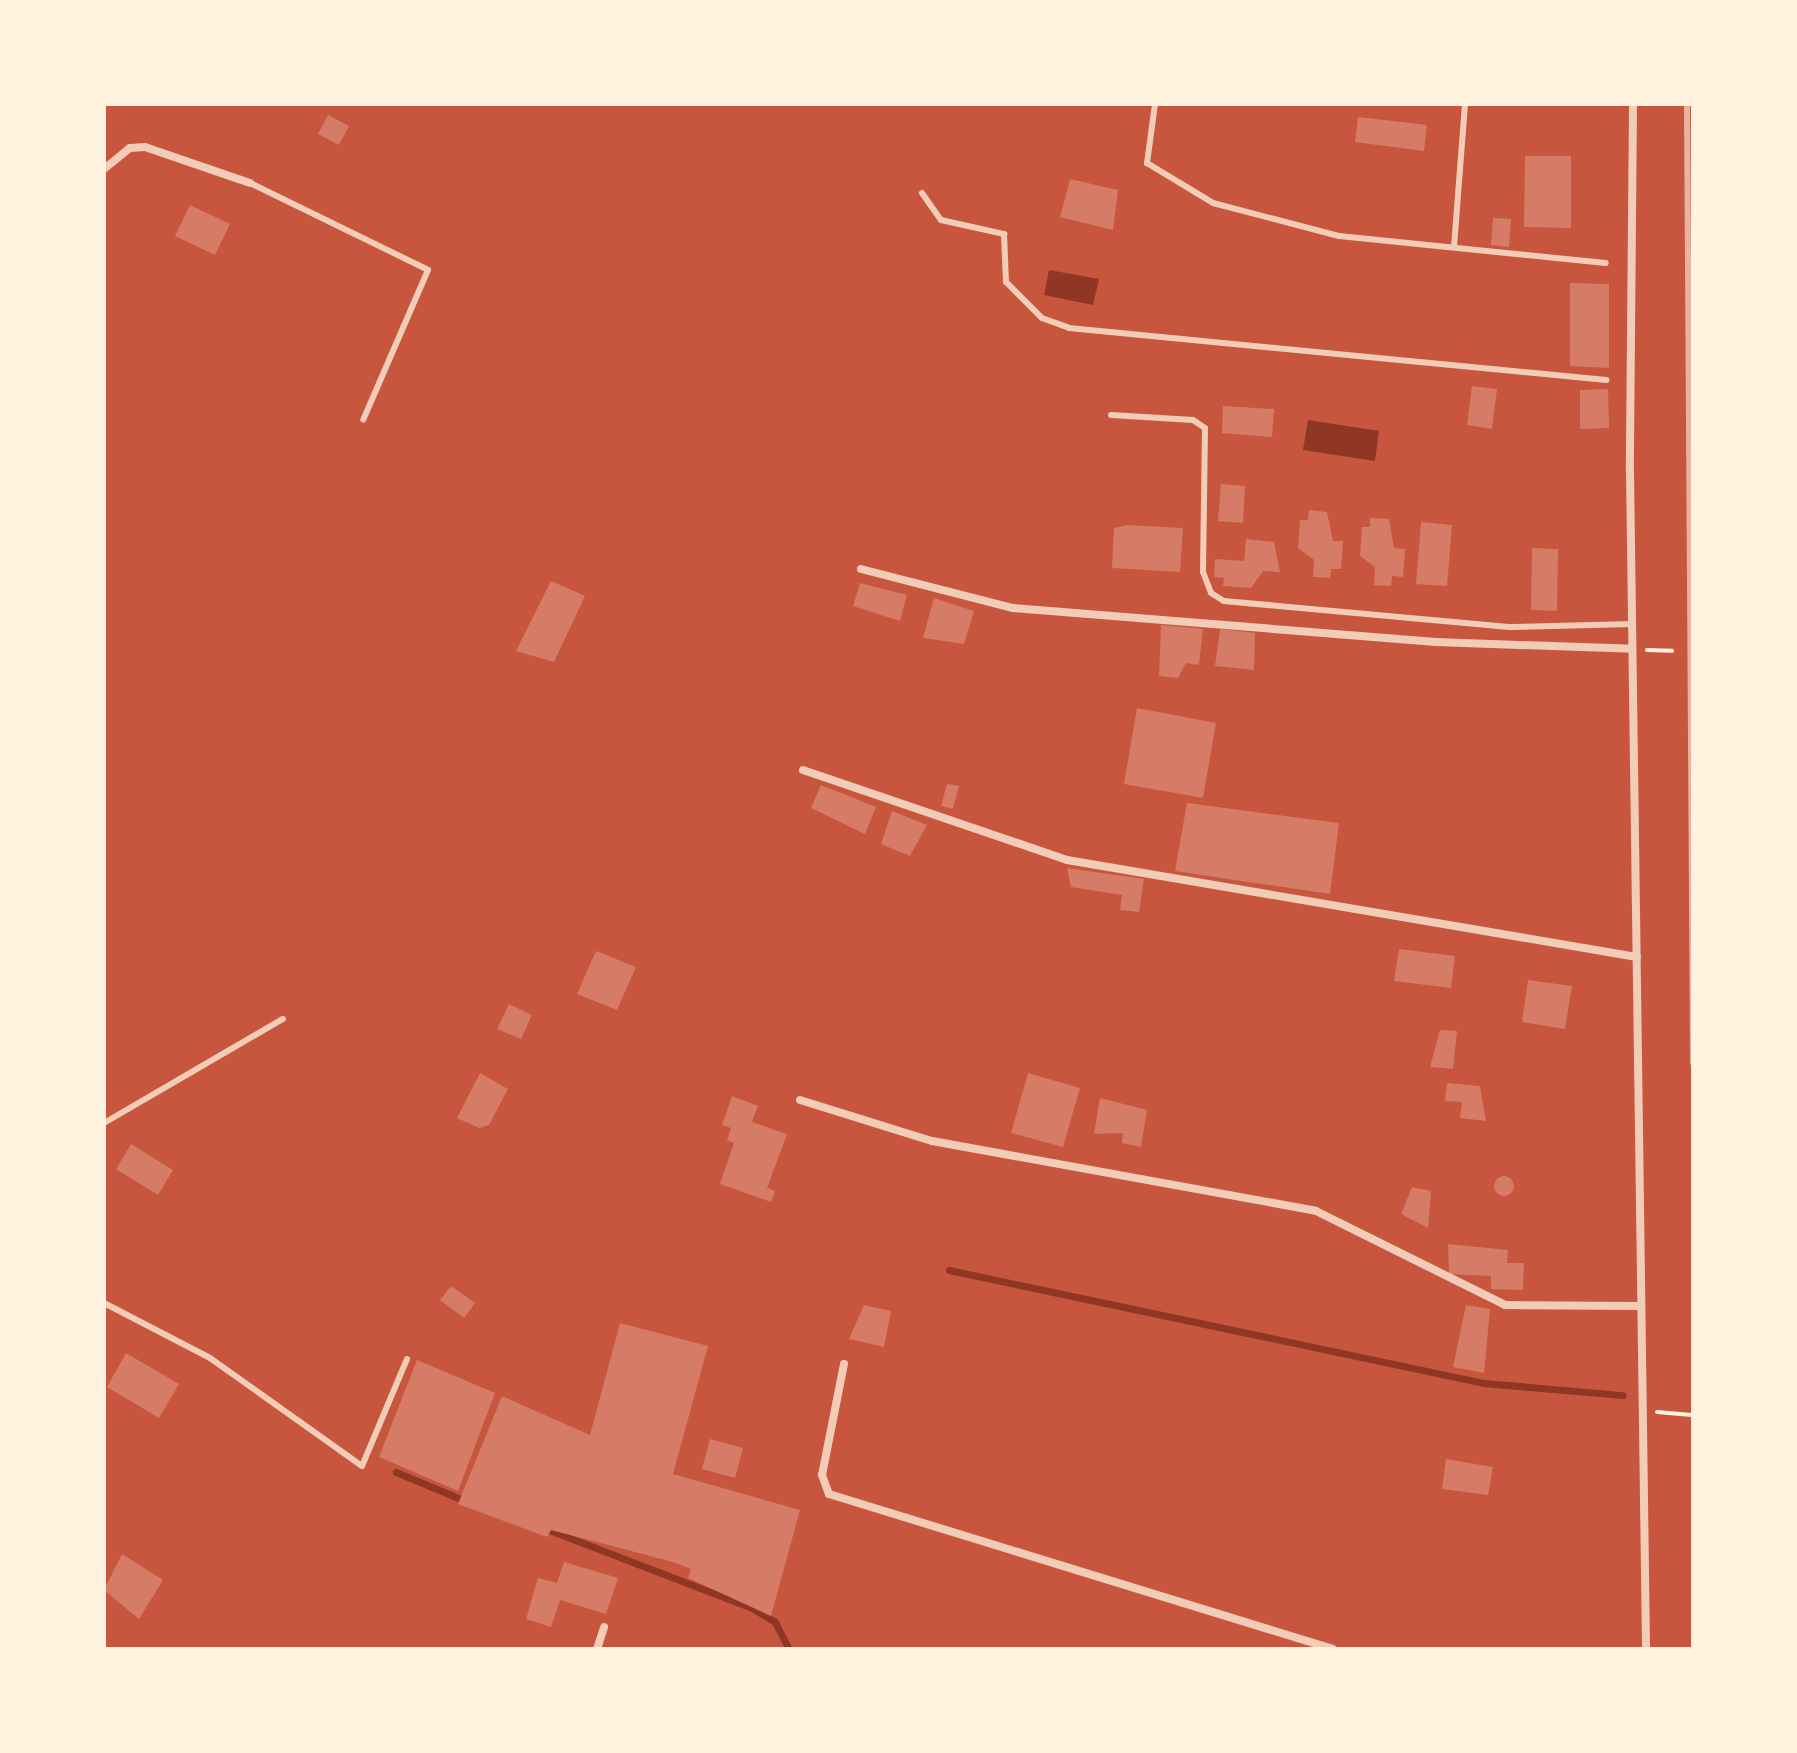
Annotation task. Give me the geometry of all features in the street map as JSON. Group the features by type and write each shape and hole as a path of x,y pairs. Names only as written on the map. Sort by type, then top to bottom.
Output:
{"street":[{"path":"1633,104 1632,649 1646,1649"},
{"path":"104,169 130,148 145,147 250,183"},
{"path":"861,569 1013,608 1436,642 1632,649"},
{"path":"803,770 1041,854 1308,906 1637,957"},
{"path":"800,1100 932,1141 1316,1211 1505,1305 1639,1306"},
{"path":"844,1364 822,1475 829,1494 1333,1649"},
{"path":"597,1649 604,1627"}],"lane":[{"path":"1155,104 1147,163 1213,203 1339,236 1606,263"},
{"path":"1454,247 1465,104"},
{"path":"250,183 428,270 363,420"},
{"path":"922,193 941,220 1004,234 1006,282 1042,318 1069,328 1606,380"},
{"path":"1111,415 1193,420 1205,428 1203,572 1211,593 1224,601 1512,627 1632,624"},
{"path":"104,1123 283,1019"},
{"path":"104,1303 210,1358 362,1466 407,1359"}],"path":[{"path":"1632,649 1672,651"},
{"path":"1642,1411 1692,1415"}],"shaded area":[{"path":"1049,270 1099,279 1093,305 1044,295"},
{"path":"1308,420 1379,431 1375,461 1303,450"}],"building":[{"path":"328,115 349,126 339,145 318,134"},
{"path":"1358,117 1427,125 1424,151 1355,142"},
{"path":"1525,156 1571,156 1571,228 1524,227"},
{"path":"1070,179 1118,190 1113,230 1060,217"},
{"path":"190,205 230,224 215,255 175,236"},
{"path":"1493,218 1511,219 1509,247 1491,245"},
{"path":"1570,283 1609,284 1609,368 1570,366"},
{"path":"1472,386 1497,389 1492,429 1467,425"},
{"path":"1608,389 1609,428 1580,429 1580,390"},
{"path":"1223,406 1274,409 1272,437 1222,433"},
{"path":"1221,484 1245,486 1243,523 1218,521"},
{"path":"1309,510 1327,512 1333,541 1343,541 1341,569 1331,569 1330,578 1313,577 1314,560 1298,548 1300,520 1308,520"},
{"path":"1370,518 1389,519 1394,548 1405,549 1403,577 1392,576 1391,586 1374,585 1375,567 1360,556 1362,527 1370,527"},
{"path":"1421,522 1452,525 1447,586 1416,584"},
{"path":"1127,525 1183,528 1180,572 1112,568 1114,528"},
{"path":"1246,539 1274,542 1280,572 1263,571 1251,588 1223,586 1224,578 1214,577 1215,559 1244,561"},
{"path":"1532,548 1558,549 1557,611 1531,610"},
{"path":"551,581 585,596 554,662 516,651"},
{"path":"860,583 907,595 900,621 853,606"},
{"path":"934,598 974,611 964,644 923,638"},
{"path":"1161,625 1203,629 1199,665 1186,663 1178,678 1159,676"},
{"path":"1220,629 1255,633 1254,670 1215,666"},
{"path":"1137,708 1216,723 1203,798 1124,784"},
{"path":"947,784 959,786 953,809 941,806"},
{"path":"821,785 876,807 865,834 811,808"},
{"path":"1187,803 1339,823 1330,894 1175,871"},
{"path":"892,811 927,825 910,856 881,844"},
{"path":"1067,868 1144,879 1139,912 1120,910 1122,895 1071,887"},
{"path":"1399,949 1455,956 1451,988 1394,981"},
{"path":"596,951 636,967 617,1010 577,994"},
{"path":"1528,980 1572,986 1565,1029 1522,1022"},
{"path":"509,1004 532,1015 521,1039 497,1029"},
{"path":"1440,1030 1457,1031 1453,1069 1430,1067"},
{"path":"480,1073 508,1089 489,1125 479,1128 457,1118"},
{"path":"1028,1073 1080,1088 1063,1147 1011,1133"},
{"path":"1447,1083 1480,1086 1486,1121 1460,1118 1462,1102 1445,1101"},
{"path":"732,1096 758,1106 752,1122 787,1134 767,1188 775,1191 771,1202 720,1184 734,1143 727,1140 731,1128 722,1125"},
{"path":"1100,1098 1147,1110 1141,1147 1122,1143 1123,1133 1094,1134"},
{"path":"131,1144 173,1170 158,1195 116,1169"},
{"path":"1504,1176 1511,1179 1514,1186 1511,1193 1504,1196 1497,1193 1494,1186 1497,1179"},
{"path":"1412,1187 1431,1191 1428,1228 1401,1214"},
{"path":"1448,1244 1508,1250 1507,1263 1524,1263 1523,1290 1491,1289 1491,1276 1449,1274"},
{"path":"451,1286 475,1303 464,1318 440,1300"},
{"path":"864,1305 891,1311 884,1347 849,1339"},
{"path":"1466,1305 1490,1309 1484,1373 1453,1367"},
{"path":"620,1323 708,1346 673,1474 800,1510 771,1616 688,1578 691,1569 673,1562 551,1530 547,1537 458,1504 502,1396 590,1435"},
{"path":"126,1353 179,1384 159,1418 107,1387"},
{"path":"417,1360 495,1393 458,1491 379,1457"},
{"path":"710,1439 743,1448 735,1478 702,1469"},
{"path":"1446,1459 1493,1467 1488,1495 1442,1489"},
{"path":"122,1554 163,1580 139,1619 104,1590"},
{"path":"564,1562 618,1578 606,1614 560,1600 551,1627 526,1619 538,1578 557,1583"}],"waterway":[{"path":"949,1270 1484,1383 1622,1395"},
{"path":"396,1472 468,1502"},
{"path":"544,1528 752,1608 775,1622 789,1649"}],"railway":[{"path":"1687,104 1693,1063"}]}
